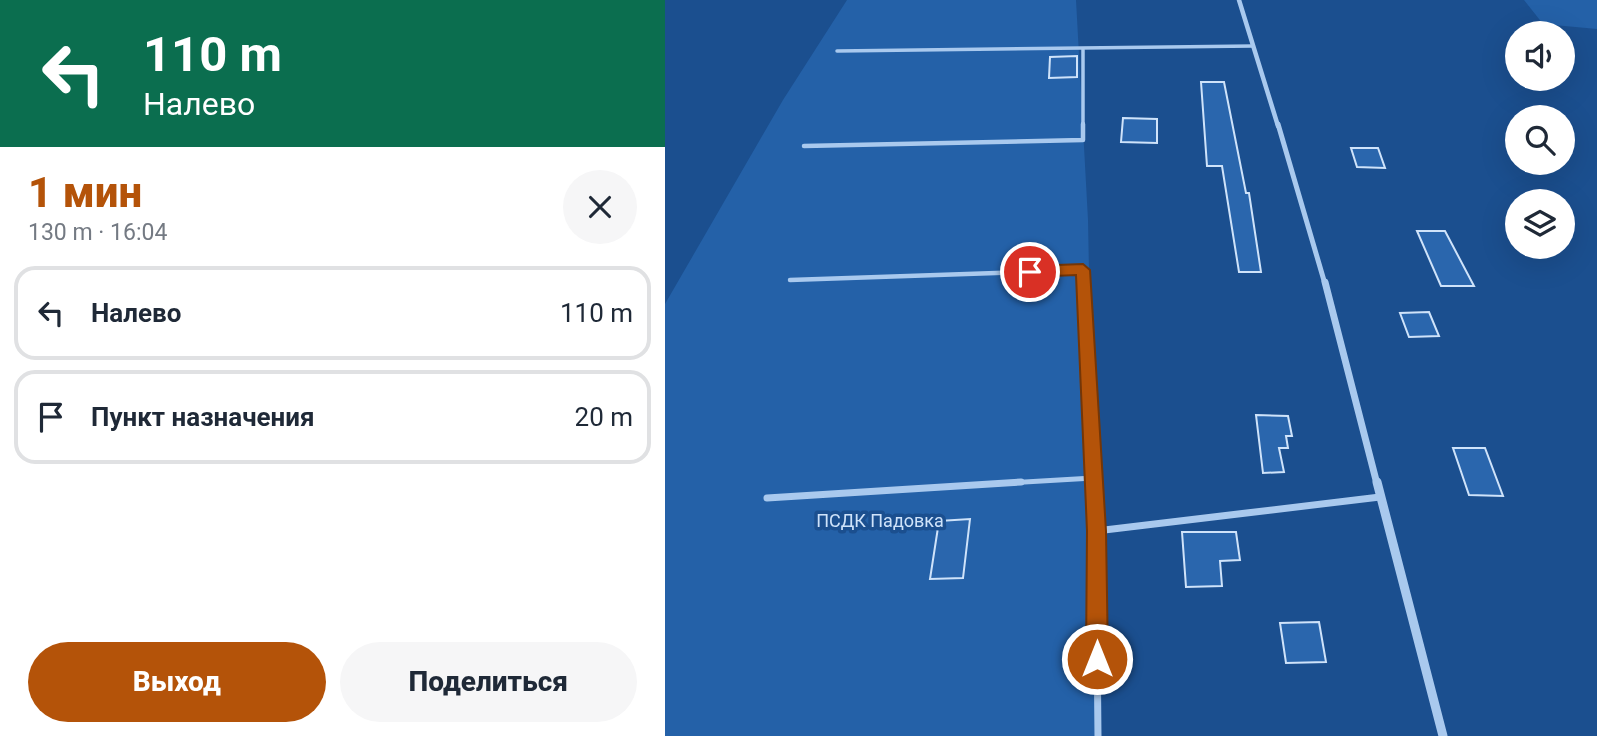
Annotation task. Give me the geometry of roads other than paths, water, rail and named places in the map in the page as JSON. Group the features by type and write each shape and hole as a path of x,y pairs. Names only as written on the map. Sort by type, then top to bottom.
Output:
{"street":[{"path":"1239,0 1313,238 1443,736"}],"lane":[{"path":"837,51 1253,46"},
{"path":"804,146 1083,140 1083,48"},
{"path":"790,280 1083,270 1096,531 1098,736"},
{"path":"767,498 1093,478"},
{"path":"1096,531 1380,497"}],"park label":[{"name":"ПСДК Падовка","path":"880,520"}]}
